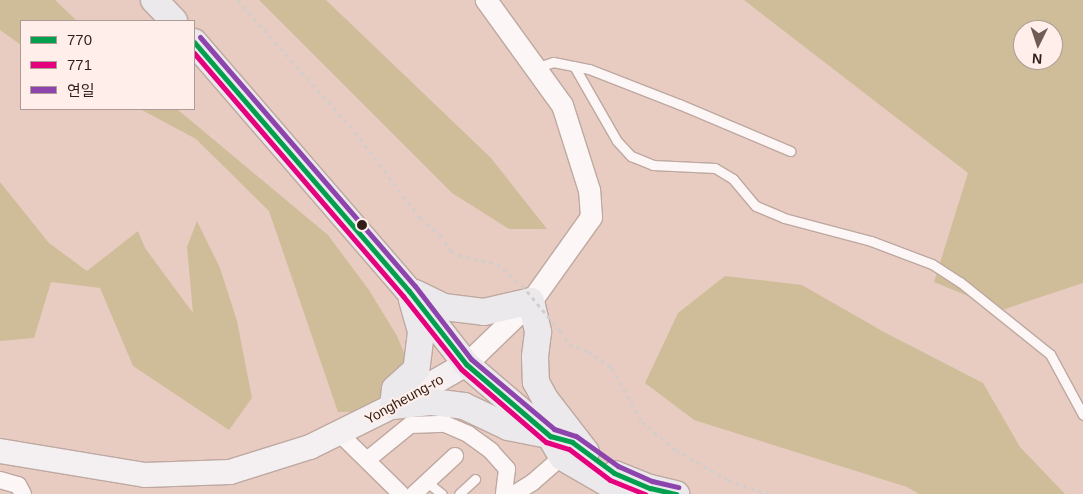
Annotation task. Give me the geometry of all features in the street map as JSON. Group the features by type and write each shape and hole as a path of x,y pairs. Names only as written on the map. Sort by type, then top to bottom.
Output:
{"main road":[{"path":"154,0 173,20"},
{"path":"195,43 409,291 466,364 619,490 631,494"},
{"path":"409,291 444,308 484,312 526,293 538,332 535,357 536,382 566,448"},
{"path":"409,291 420,332 419,351 416,370 395,389 393,406 432,402 464,406 508,427 566,448 614,473 650,488 676,494"},
{"name":"Yongheung-ro","path":"0,451 145,475 230,472 310,447 393,406 466,364"}],"street":[{"name":"Yongheung-ro","path":"466,364 591,217 589,190 562,105 486,0"},
{"path":"367,460 410,426 445,424 468,434 491,451 507,469 504,494"},
{"path":"339,433 401,494"},
{"path":"514,494 533,482 566,448"},
{"path":"414,494 455,456"},
{"path":"0,480 18,485 23,494"}],"lane":[{"path":"534,68 553,62 589,68 790,151"},
{"path":"574,66 617,141 631,156 653,165 715,168 733,179 756,206 784,218 871,241 932,264 960,282 1050,354 1083,415"},
{"path":"459,494 475,479"},
{"path":"427,482 442,494"}],"path":[{"path":"238,0 355,132 420,218 440,236 451,250 458,255 497,264 526,293 569,344 588,351 612,368 642,422 676,450 728,480 769,494"}],"shaded area":[{"path":"0,0 55,0 76,20 20,20 20,44 0,30"},
{"path":"259,0 326,0 491,158 547,229 509,229 452,193"},
{"path":"744,0 1083,0 1083,283 1002,310 934,282 968,173"},
{"path":"142,110 178,110 328,235 369,290 397,336 419,389 384,412 338,412 269,211 196,139"},
{"path":"0,182 49,243 87,271 138,231 145,248 193,313 187,247 197,221 220,268 237,321 252,398 229,430 133,366 100,288 51,282 34,338 0,341"},
{"path":"725,276 802,285 884,332 983,383 1020,447 1065,494 919,494 907,487 694,420 645,383 678,313"}],"transit line":[{"name":"연일","path":"200,37 415,286 471,359 554,429 576,436 618,466 652,481 678,487"},
{"name":"770","path":"195,43 409,291 466,364 550,436 572,442 614,473 650,488 676,494"},
{"name":"771","path":"195,54 403,296 461,369 546,442 569,449 610,480 645,494"}]}
